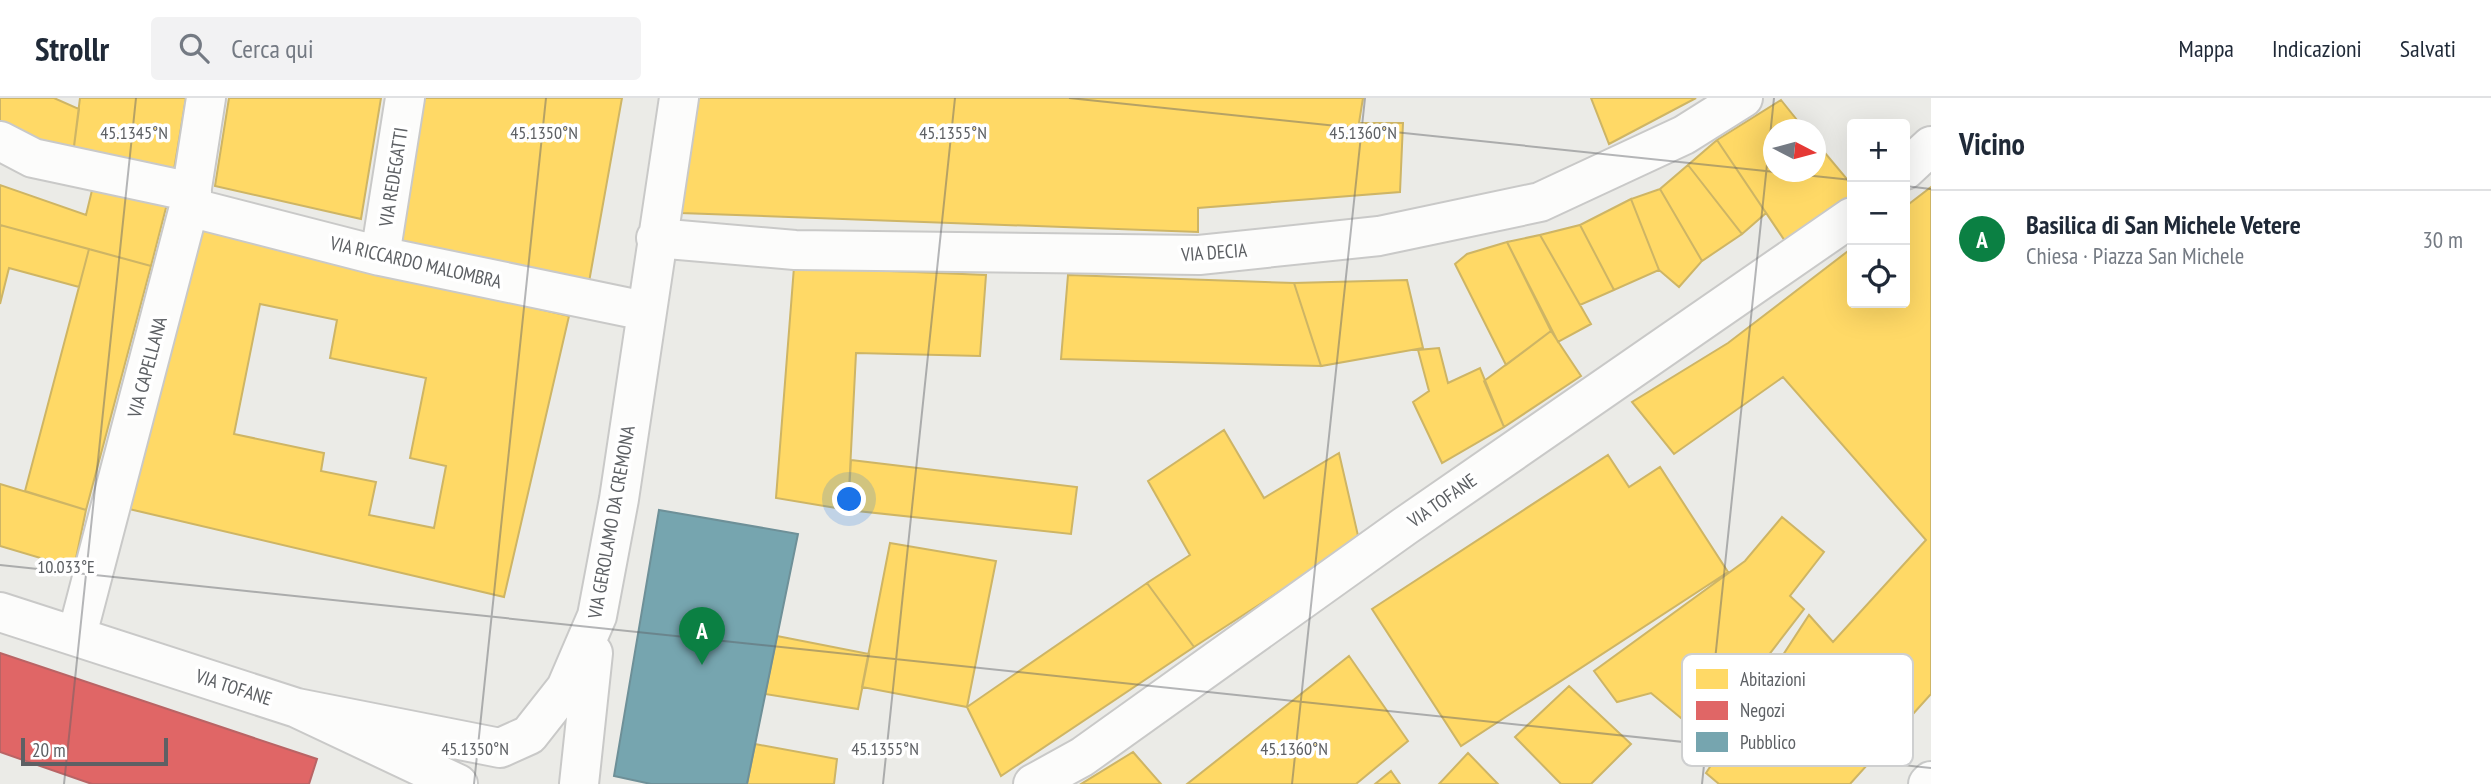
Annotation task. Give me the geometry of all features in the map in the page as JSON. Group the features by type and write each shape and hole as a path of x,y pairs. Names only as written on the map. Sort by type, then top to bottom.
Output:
{"street":[{"name":"VIA CAPELLANA","path":"77,635 190,200 206,98"},
{"name":"VIA REDEGATTI","path":"380,256 405,98"},
{"name":"VIA GEROLAMO DA CREMONA","path":"297,708 500,748 529,735 566,688 597,616 619,499 645,311 679,98"},
{"name":"VIA DECIA","path":"656,238 795,250 1199,256 1379,236 1540,202 1684,135 1743,98"},
{"name":"VIA RICCARDO MALOMBRA","path":"0,141 33,158 190,200 380,256 645,311"},
{"path":"1910,165 1931,146"},
{"name":"VIA TOFANE","path":"1033,784 1082,757 1405,526 1847,220"},
{"name":"VIA TOFANE","path":"0,612 297,708 458,784"},
{"path":"579,784 597,616"}],"building: Abitazioni":[{"path":"0,98 54,98 79,109 73,154 0,123"},
{"path":"80,98 186,98 173,176 73,154"},
{"path":"229,98 381,98 361,219 215,186"},
{"path":"412,98 622,98 589,282 385,245"},
{"path":"696,98 1363,98 1359,123 1403,123 1400,192 1198,208 1198,232 681,213"},
{"path":"1591,98 1696,98 1609,144"},
{"path":"1781,100 1796,119 1763,119 1763,182 1826,182 1826,154 1847,179 1847,201 1787,244 1717,140"},
{"path":"1717,140 1766,213 1742,234 1688,165"},
{"path":"1688,165 1742,234 1702,261 1660,189"},
{"path":"95,178 169,196 151,266 0,225 0,185 86,215"},
{"path":"1931,187 1931,694 1913,714 1913,654 1784,654 1809,615 1833,642 1926,540 1783,377 1674,454 1632,402 1728,343 1847,252 1847,308 1910,308 1910,203"},
{"path":"1660,189 1702,261 1679,287 1659,270 1631,199"},
{"path":"1631,199 1659,270 1614,290 1580,225"},
{"path":"0,225 89,249 79,287 9,268 0,304"},
{"path":"1580,225 1614,290 1580,305 1540,235"},
{"path":"194,228 569,316 504,597 129,509","holes":["260,304 337,320 330,358 426,378 410,458 446,466 434,528 369,515 376,482 321,471 324,453 234,434"]},
{"path":"1540,235 1591,324 1558,342 1507,242"},
{"path":"1507,242 1551,331 1506,365 1455,264 1467,254"},
{"path":"89,249 151,266 86,510 25,491"},
{"path":"794,267 986,275 980,356 856,353 848,510 776,498"},
{"path":"1068,275 1294,283 1321,366 1061,359"},
{"path":"1407,280 1423,348 1321,366 1294,283"},
{"path":"1551,331 1581,376 1504,427 1484,381"},
{"path":"1439,348 1448,383 1480,368 1504,427 1442,463 1413,402 1429,391 1418,350"},
{"path":"1224,430 1264,498 1339,453 1359,540 1194,647 1147,583 1190,555 1148,481"},
{"path":"1608,455 1629,487 1660,467 1728,572 1461,746 1372,609"},
{"path":"851,460 1077,487 1071,534 848,510"},
{"path":"0,484 86,510 74,568 0,546"},
{"path":"1782,517 1824,552 1790,596 1804,609 1769,654 1682,654 1682,719 1651,693 1617,702 1594,671 1745,561"},
{"path":"890,543 996,561 967,707 862,687"},
{"path":"1147,583 1194,647 1001,776 967,707"},
{"path":"777,636 869,654 858,709 765,694"},
{"path":"1349,656 1408,741 1356,784 1187,784"},
{"path":"1569,686 1631,744 1591,784 1561,784 1515,737"},
{"path":"755,744 837,759 834,784 747,784"},
{"path":"1133,752 1161,784 1081,784"},
{"path":"1468,753 1498,784 1439,784"},
{"path":"1711,766 1866,766 1850,784 1719,784 1706,773"},
{"path":"1391,771 1400,784 1375,784"}],"building: Negozi":[{"path":"0,653 317,759 309,784 92,784 0,752"}],"building: Pubblico":[{"path":"659,510 798,534 747,784 651,784 614,776"}],"place":[{"name":"Basilica di San Michele Vetere","path":"702,665"}]}
